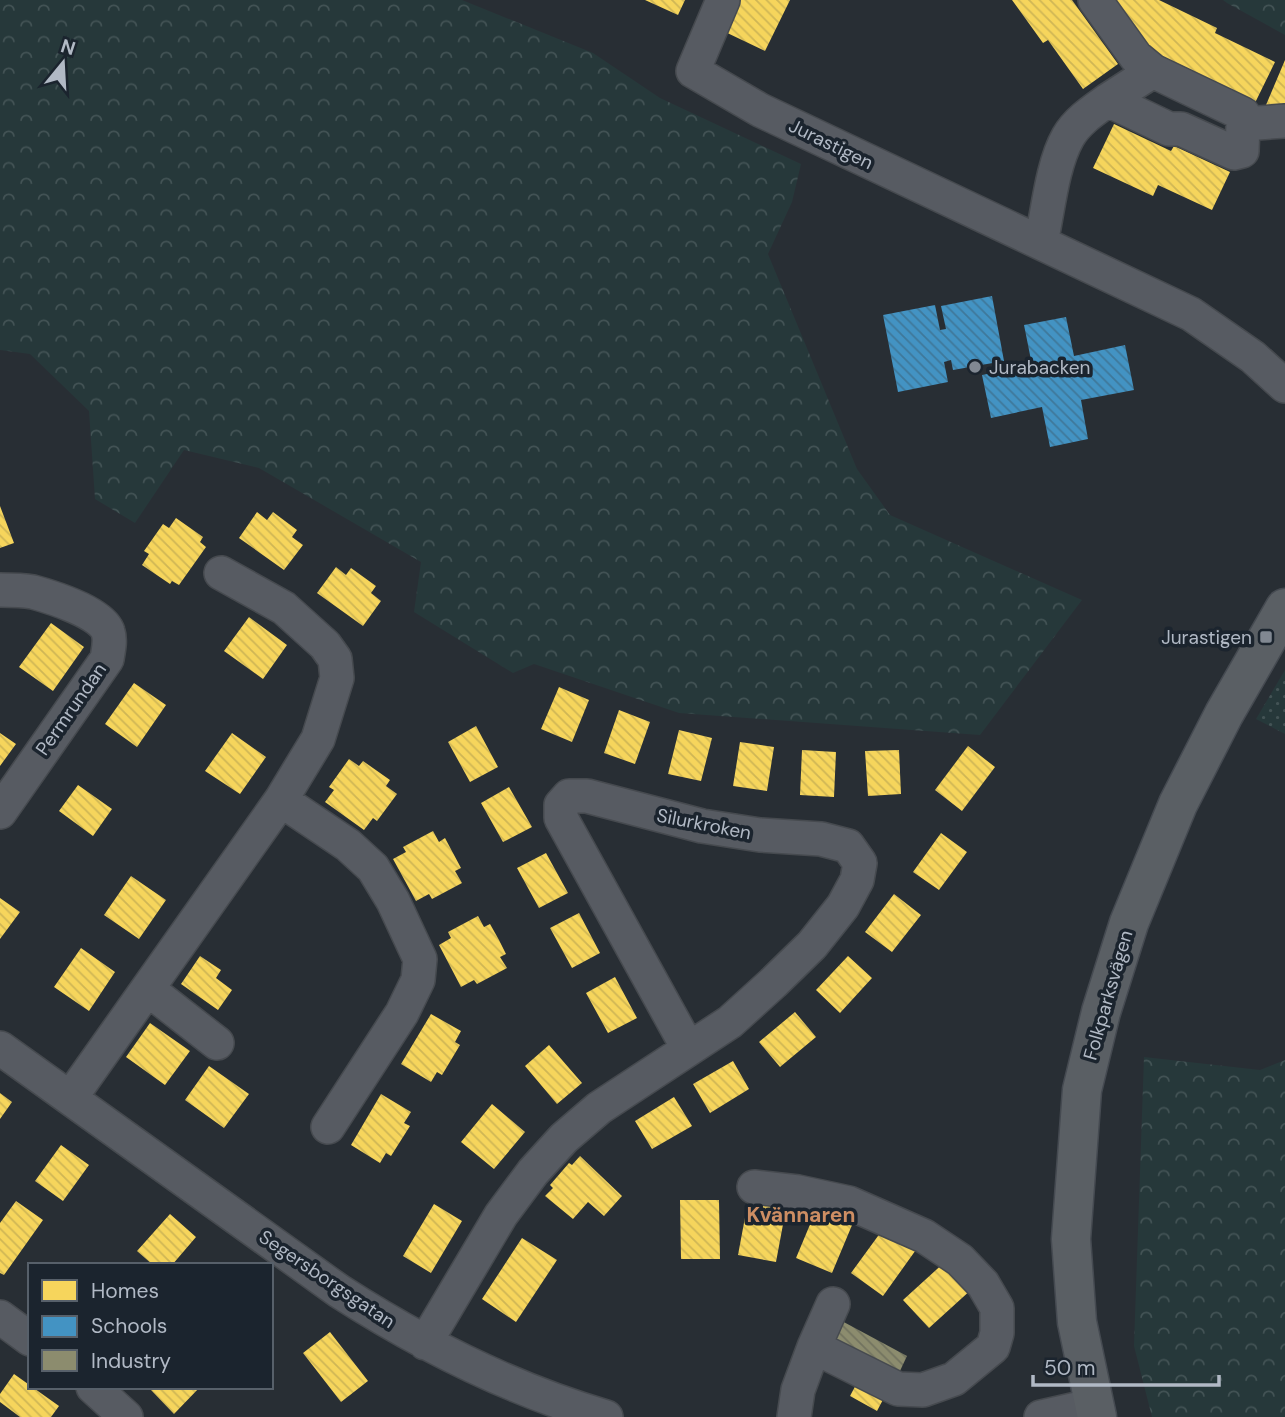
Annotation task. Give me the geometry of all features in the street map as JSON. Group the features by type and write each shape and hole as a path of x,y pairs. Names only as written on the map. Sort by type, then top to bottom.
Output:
{"main road":[{"name":"Folkparksvägen","path":"1095,1411 1077,1322 1072,1239 1082,1090 1101,1012 1129,923 1178,804 1224,714 1285,609"}],"street":[{"name":"Jurastigen","path":"723,0 693,71 760,110 1191,314 1253,357 1285,386"},
{"path":"1095,0 1136,57 1153,71 1243,114 1242,151 1234,153 1181,129 1169,129 1108,100"},
{"path":"1041,243 1056,172 1069,135 1085,117 1153,71"},
{"path":"1242,124 1285,121"},
{"path":"71,1097 281,800 318,739 337,678 335,659 325,645 284,608 221,573"},
{"name":"Permrundan","path":"0,590 31,592 61,601 98,618 108,630 109,646 107,659 0,812"},
{"name":"Silurkroken","path":"425,1343 501,1214 533,1172 564,1138 598,1108 730,1022 774,984 844,906 857,880 860,863 848,846 821,839 760,835 702,826 587,796 569,796 561,805 561,818 688,1048"},
{"path":"281,800 348,845 373,868 393,901 420,959 418,980 402,1013 328,1126"},
{"path":"149,990 217,1043"},
{"name":"Segersborgsgatan","path":"0,1048 384,1320 481,1371 530,1406 606,1417"},
{"path":"754,1187 798,1192 849,1203 924,1236 960,1260 983,1284 997,1308 997,1334 993,1347 954,1379 923,1390 898,1389 814,1347"},
{"path":"794,1417 798,1390 834,1304"},
{"path":"0,1317 28,1338"},
{"path":"95,1389 126,1417"},
{"path":"1041,1417 1095,1411"}],"green space":[{"path":"0,0 462,0 593,53 660,98 801,164 792,202 768,254 857,469 890,515 1082,600 980,735 679,713 534,664 513,673 414,612 421,562 259,468 184,450 135,523 95,499 89,411 30,354 0,350"},
{"path":"1223,0 1285,0 1285,35 1227,3"},
{"path":"1285,670 1285,734 1256,719"},
{"path":"1144,1057 1260,1070 1285,1060 1285,1417 1152,1417 1134,1346"}],"building: Homes":[{"path":"645,0 685,0 678,15"},
{"path":"735,0 790,0 765,51 721,30"},
{"path":"1012,0 1072,0 1118,64 1083,89 1048,40 1043,43"},
{"path":"1108,0 1159,0 1217,28 1215,33 1275,62 1253,107 1188,75 1191,70 1133,42"},
{"path":"1285,60 1285,109 1275,110 1266,105"},
{"path":"1114,124 1171,151 1174,146 1230,172 1212,210 1158,185 1153,196 1093,168"},
{"path":"0,506 14,543 0,548"},
{"path":"257,512 267,520 273,512 297,530 292,537 303,545 284,570 239,538"},
{"path":"176,518 203,537 200,542 206,547 179,585 172,581 170,584 142,565 149,554 144,551 163,524 169,528"},
{"path":"336,567 346,575 351,568 376,586 371,593 381,601 363,626 317,593"},
{"path":"249,617 287,645 263,679 224,651"},
{"path":"51,623 84,647 53,691 19,667"},
{"path":"134,683 166,705 137,747 105,724"},
{"path":"559,687 589,700 572,742 541,729"},
{"path":"619,710 650,722 635,764 604,753"},
{"path":"476,726 498,767 470,782 448,742"},
{"path":"679,730 712,738 701,781 668,774"},
{"path":"0,733 16,744 0,766"},
{"path":"232,733 266,757 240,794 205,771"},
{"path":"740,742 774,747 767,791 733,786"},
{"path":"968,746 995,767 962,811 935,790"},
{"path":"802,750 836,752 834,797 800,795"},
{"path":"899,750 901,794 868,796 865,751"},
{"path":"349,759 359,766 363,761 390,780 386,786 397,794 377,821 373,818 364,830 325,802 334,790 329,787"},
{"path":"78,785 112,809 93,836 59,811"},
{"path":"509,787 532,827 503,842 481,803"},
{"path":"433,831 439,842 445,838 461,868 455,871 462,883 432,899 429,894 416,901 393,859 406,852 403,847"},
{"path":"941,833 967,852 939,890 913,872"},
{"path":"546,853 568,893 539,908 517,868"},
{"path":"131,876 166,900 139,939 104,915"},
{"path":"894,894 921,915 892,952 865,932"},
{"path":"0,898 20,912 0,939"},
{"path":"579,913 600,953 572,968 550,928"},
{"path":"478,916 484,927 490,924 499,940 506,954 500,957 507,968 477,984 474,980 461,987 439,945 451,938 448,932"},
{"path":"81,948 115,972 89,1011 54,987"},
{"path":"200,956 221,970 216,978 232,990 218,1010 181,984"},
{"path":"848,956 872,978 840,1013 816,990"},
{"path":"615,977 637,1018 608,1033 586,993"},
{"path":"795,1012 816,1037 780,1067 759,1042"},
{"path":"431,1014 461,1031 455,1042 460,1045 442,1075 437,1072 431,1082 401,1064"},
{"path":"150,1023 190,1051 165,1085 126,1057"},
{"path":"549,1045 582,1083 557,1104 525,1066"},
{"path":"733,1061 749,1089 710,1113 693,1084"},
{"path":"209,1066 249,1094 224,1128 185,1100"},
{"path":"0,1093 12,1102 0,1119"},
{"path":"381,1094 411,1112 404,1123 410,1126 391,1156 386,1153 380,1163 351,1145"},
{"path":"674,1097 692,1126 652,1149 635,1121"},
{"path":"492,1104 525,1132 494,1169 461,1142"},
{"path":"61,1145 89,1165 63,1201 35,1181"},
{"path":"580,1156 622,1196 604,1216 588,1202 573,1219 545,1196 553,1188 550,1185 569,1163 572,1165"},
{"path":"749,1196 787,1203 776,1262 738,1255"},
{"path":"680,1200 719,1200 720,1259 681,1259"},
{"path":"16,1201 43,1220 4,1275 0,1273 0,1223"},
{"path":"819,1203 855,1218 832,1273 796,1258"},
{"path":"434,1204 462,1221 431,1273 403,1256"},
{"path":"170,1214 196,1237 174,1263 151,1263 137,1251"},
{"path":"886,1225 918,1247 883,1296 851,1273"},
{"path":"522,1238 557,1260 516,1322 482,1299"},
{"path":"947,1260 973,1288 929,1328 903,1300"},
{"path":"330,1332 368,1381 341,1402 303,1353"},
{"path":"14,1374 28,1384 28,1389 35,1389 59,1406 51,1417 20,1417 0,1402 0,1394"},
{"path":"859,1379 886,1394 877,1411 850,1396"},
{"path":"152,1389 198,1389 174,1414"}],"building: Schools":[{"path":"992,296 1004,361 953,370 951,360 944,362 948,382 898,392 883,315 935,305 940,330 946,329 941,306"},
{"path":"1066,317 1074,356 1125,345 1134,390 1081,400 1088,439 1050,447 1042,407 991,418 982,375 1032,365 1024,325"}],"building: Industry":[{"path":"840,1320 907,1356 899,1373 830,1337"}],"place":[{"name":"Jurabacken","path":"975,367"},
{"name":"Jurastigen","path":"1266,637"}],"district":[{"name":"Kvännaren","path":"801,1215"}]}
